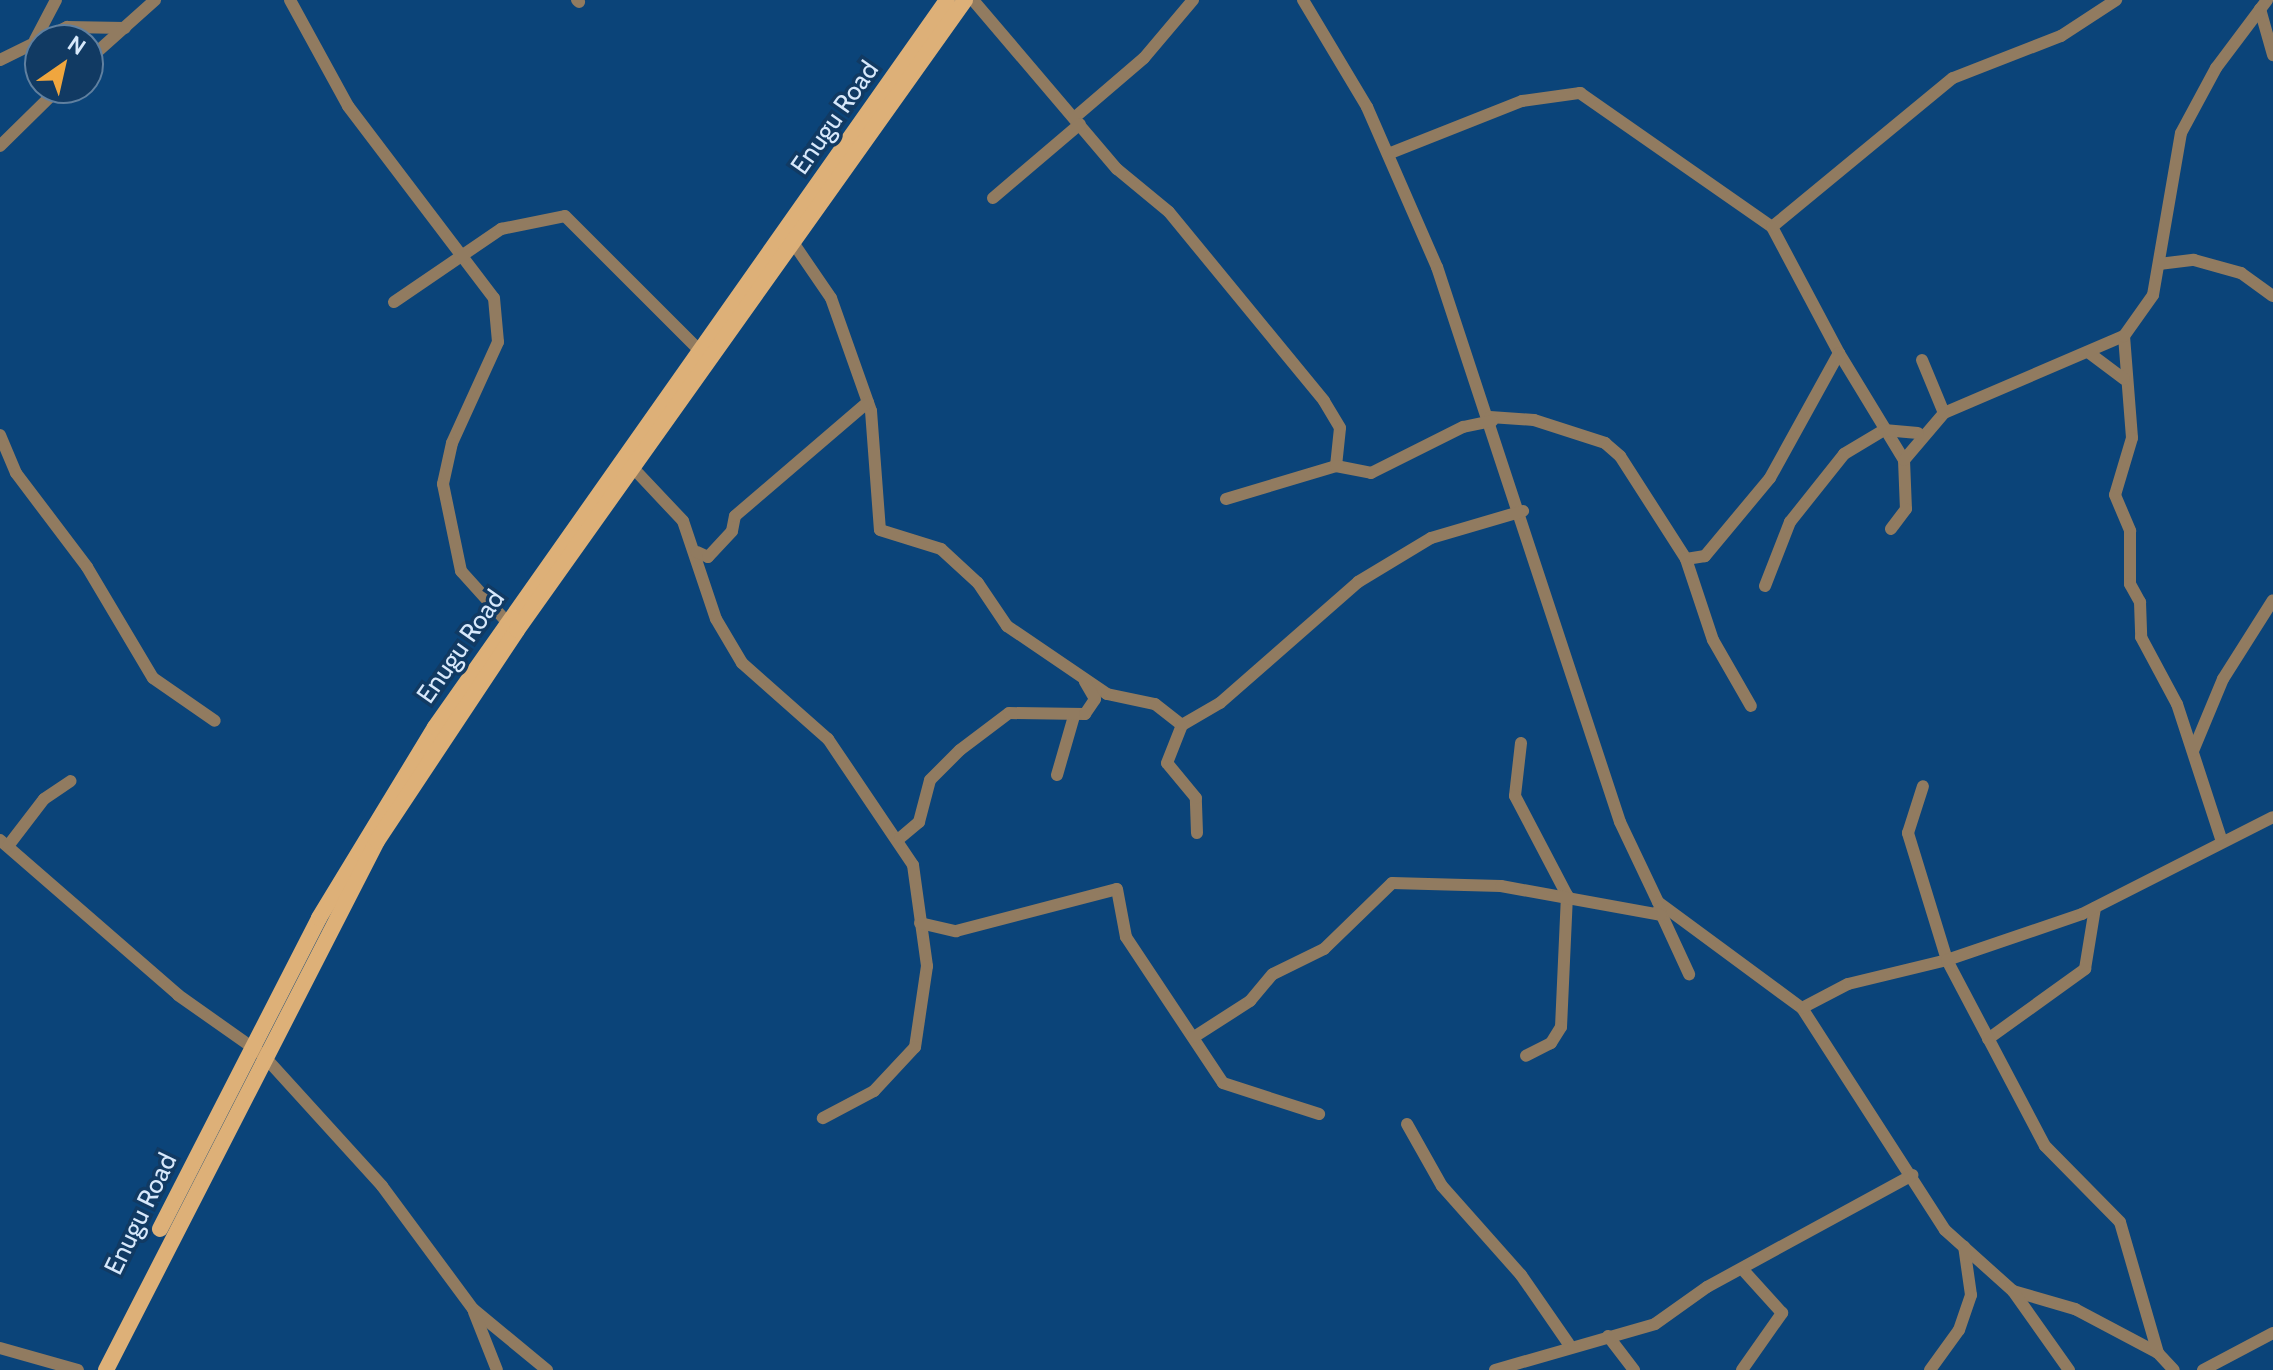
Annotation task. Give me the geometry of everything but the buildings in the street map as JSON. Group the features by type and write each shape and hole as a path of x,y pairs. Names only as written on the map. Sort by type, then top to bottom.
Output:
{"main road":[{"path":"106,1370 257,1052 384,829 965,0"},
{"name":"Enugu Road","path":"94,1370 366,836 507,622 942,2"}],"street":[{"path":"43,24 56,0"},
{"path":"104,46 155,0"},
{"path":"290,0 348,106 494,298 500,329 447,457 444,493 467,585 507,622"},
{"path":"973,0 1117,169 1169,212 1324,401 1340,428 1336,466"},
{"path":"993,198 1144,58 1193,0"},
{"path":"1303,0 1388,154 1491,419 1616,809 1689,974"},
{"path":"1772,227 1953,78 2061,36 2116,0"},
{"path":"2263,5 2273,55"},
{"path":"1904,460 1944,413 2124,336 2153,295 2181,133 2263,5"},
{"path":"104,28 125,28"},
{"path":"0,60 24,46"},
{"path":"1388,154 1522,101 1580,93 1772,227 1839,353 1904,460 1906,509 1891,529"},
{"path":"0,146 43,104"},
{"path":"394,302 460,251 501,229 565,216 700,351"},
{"path":"794,244 831,298 868,402 880,530 925,541 952,557 1007,626 1107,694 1155,704 1182,725"},
{"path":"2159,264 2194,260 2230,270 2273,296"},
{"path":"2124,336 2124,379 2132,438 2115,495 2130,531 2130,584 2140,602 2141,637 2193,751 2222,842"},
{"path":"2088,352 2124,379"},
{"path":"1686,559 1705,556 1770,478 1839,353"},
{"path":"1922,360 1944,413"},
{"path":"697,552 708,557 732,531 735,516 868,402"},
{"path":"1226,499 1336,466 1371,473 1463,427 1491,419 1534,420 1614,449 1686,559 1713,640 1751,706"},
{"path":"1765,586 1794,516 1844,454 1884,430 1918,433"},
{"path":"0,435 16,473 87,567 153,678 215,721"},
{"path":"635,470 683,521 697,552 716,619 742,663 828,739 900,838 913,865 927,966 915,1047 874,1091 823,1118"},
{"path":"1197,833 1196,798 1167,763 1182,725 1220,703 1358,582 1431,538 1523,511"},
{"path":"2193,751 2223,679 2273,600"},
{"path":"900,838 919,822 930,780 1009,713 1074,716 1094,705 1083,679"},
{"path":"1057,775 1074,716"},
{"path":"1521,743 1515,796 1567,895 1561,1027 1551,1043 1526,1056"},
{"path":"71,781 44,799 4,843 257,1052 401,1209 473,1309 497,1370"},
{"path":"1923,786 1908,833 1947,960 2045,1146 2120,1222 2158,1353"},
{"path":"1802,1008 1848,984 1947,960 2095,908 2273,817"},
{"path":"1194,1037 1250,1001 1273,974 1324,949 1392,883 1567,895 1659,908 1802,1008 1945,1230 2013,1291 2069,1370"},
{"path":"920,923 956,931 1117,889 1126,937 1225,1084 1319,1114"},
{"path":"1988,1039 2085,969 2095,908"},
{"path":"1407,1124 1442,1186 1521,1275 1568,1343"},
{"path":"1495,1370 1568,1343 1655,1324 1707,1287 1745,1272 1912,1175"},
{"path":"1930,1370 1959,1330 1971,1295 1972,1262 1963,1244"},
{"path":"1742,1370 1782,1313 1745,1272"},
{"path":"2013,1291 2075,1309 2158,1353 2174,1370"},
{"path":"473,1309 547,1370"},
{"path":"2203,1370 2273,1333"},
{"path":"1608,1336 1634,1370"},
{"path":"0,1348 78,1370"}]}
